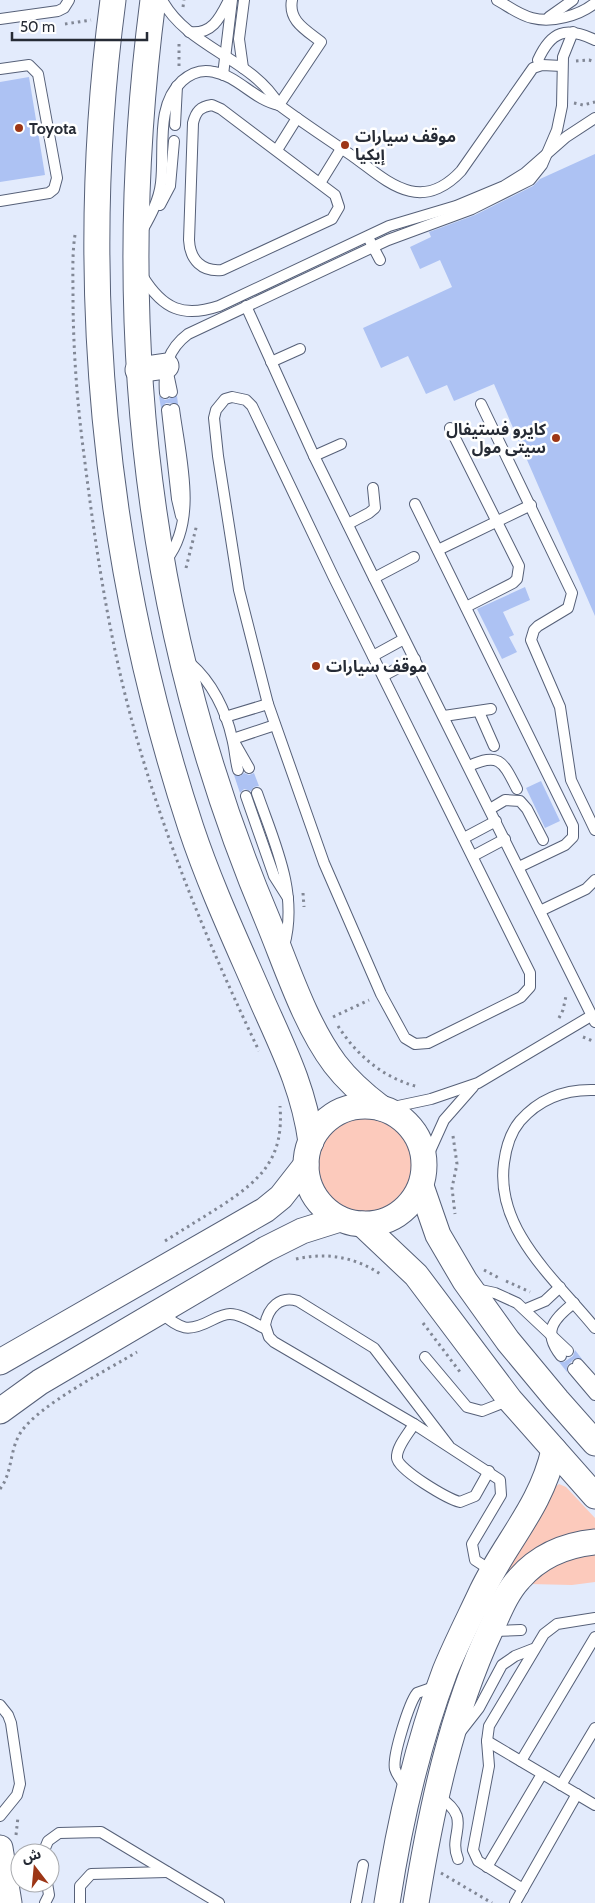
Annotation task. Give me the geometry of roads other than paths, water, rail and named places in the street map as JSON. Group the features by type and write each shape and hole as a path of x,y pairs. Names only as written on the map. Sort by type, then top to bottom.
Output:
{"street":[{"path":"113,0 101,111 96,244 102,397 121,549 152,700 173,773 197,846 304,1100 312,1191 319,1202 351,1221 416,1275 510,1400 595,1496"},
{"path":"0,1411 40,1382 284,1239 351,1221 377,1223 404,1210 414,1199 421,1186 425,1162 423,1150 413,1129 404,1120 382,1108 352,1084 333,1062 314,1027 281,954 232,831 212,768 181,656 162,566 144,443 138,370 135,254 139,133 154,0"},
{"path":"138,370 166,366"},
{"path":"0,1362 265,1210 285,1192 308,1154 320,1127 332,1116 347,1108 364,1106 382,1108"},
{"path":"421,1186 438,1235 449,1258 508,1341 595,1443"},
{"path":"387,1903 409,1791 446,1670 493,1572 538,1499 545,1483 554,1450"},
{"path":"416,1903 437,1795 451,1743 471,1678 505,1599 518,1580 535,1564 554,1551 576,1544 595,1542"},
{"path":"0,1848 9,1903"}],"lane":[{"path":"0,19 58,11 64,8 69,0"},
{"path":"162,0 184,28 243,68 270,90 279,105"},
{"path":"184,28 203,32 211,28 220,18 230,0"},
{"path":"223,75 230,0"},
{"path":"243,68 239,39 244,0"},
{"path":"279,105 322,42 295,21 291,12 292,0"},
{"path":"497,0 524,15 546,19 569,16 595,3"},
{"path":"546,19 573,0"},
{"path":"540,65 538,59 549,41 560,33 574,32 595,40"},
{"path":"168,392 166,366 176,345 188,334 376,245 415,229 456,216 519,188 534,176 548,152 560,118 562,66 565,48 574,32"},
{"path":"0,69 29,65 38,74 57,178 54,189 49,193 0,201"},
{"path":"562,66 540,65 530,72 461,171 451,181 438,189 424,192 410,191 389,182 279,105 261,99 223,75 205,71 186,78 169,96 165,110 161,184 152,213 135,254 144,280 162,301 176,309 200,311 219,306 398,222 445,210 498,189 525,173 566,137 595,118"},
{"path":"175,125 177,86"},
{"path":"212,105 221,109 320,183 335,194 338,200 339,207 332,219 222,270 214,271 198,264 192,257 189,240 193,123 196,113 203,106 212,105"},
{"path":"276,150 297,118"},
{"path":"152,213 163,200 170,186 174,140"},
{"path":"320,183 341,149"},
{"path":"368,236 376,245 382,259"},
{"path":"246,306 314,456 593,1019 478,1083 431,1099 382,1108"},
{"path":"271,362 300,349"},
{"path":"240,398 252,406 383,676 530,973 531,982 527,991 517,999 422,1044 410,1042 400,1033 381,994 324,863 268,704 239,590 218,456 214,418 220,404 225,399 240,398"},
{"path":"481,404 570,588 571,604 564,612 534,630 531,640 560,707 571,780 595,830"},
{"path":"162,566 176,546 183,522 185,504 171,410"},
{"path":"450,428 516,560 519,572 513,583 466,607"},
{"path":"314,456 341,444"},
{"path":"348,524 370,513 375,508 373,488"},
{"path":"415,504 574,831 570,842 519,867"},
{"path":"438,550 531,506"},
{"path":"374,578 414,557"},
{"path":"373,656 404,639"},
{"path":"181,656 205,679 214,692 233,739 249,768"},
{"path":"383,676 414,659"},
{"path":"225,717 268,704"},
{"path":"444,716 491,709"},
{"path":"479,712 494,746"},
{"path":"233,739 275,725"},
{"path":"233,739 238,770"},
{"path":"469,766 484,760 496,760 506,767 518,789"},
{"path":"257,793 284,872 289,898 288,927 281,954"},
{"path":"246,796 274,876 289,898"},
{"path":"490,809 505,800 520,801 527,809 543,840"},
{"path":"464,838 496,821"},
{"path":"472,856 505,839"},
{"path":"540,911 586,889 595,880"},
{"path":"425,1162 444,1120 454,1106 478,1083"},
{"path":"595,1090 564,1092 536,1106 518,1124 507,1144 504,1156 503,1185 510,1216 528,1245 595,1328"},
{"path":"526,1309 545,1300 560,1287"},
{"path":"470,1288 506,1297 526,1309 564,1353"},
{"path":"449,1446 383,1358 367,1342 292,1299 285,1299 275,1304 266,1319 266,1329 274,1342 414,1424 449,1446 489,1471 500,1480 502,1490 474,1538 472,1550 475,1560 493,1572"},
{"path":"550,1336 558,1316 574,1303"},
{"path":"160,1312 178,1327 200,1326 220,1316 232,1314 266,1329"},
{"path":"425,1358 468,1407 482,1410 510,1400"},
{"path":"595,1383 576,1366 595,1395"},
{"path":"414,1424 397,1454 398,1462 405,1470 460,1502 475,1496 489,1471"},
{"path":"523,1889 478,1861 473,1850 489,1766 487,1741 492,1719 533,1649 544,1634 557,1624 595,1618"},
{"path":"490,1632 521,1630"},
{"path":"521,1761 595,1637"},
{"path":"451,1743 479,1708 502,1665 515,1656 533,1649"},
{"path":"0,1705 8,1715 11,1723 20,1784 17,1795 0,1816"},
{"path":"561,1785 595,1728"},
{"path":"487,1741 595,1805"},
{"path":"488,1867 542,1774"},
{"path":"516,1903 577,1794"},
{"path":"437,1795 447,1802 456,1814 459,1829 456,1847 458,1859"},
{"path":"47,1843 59,1833 101,1832 219,1903"},
{"path":"356,1903 364,1864"},
{"path":"80,1903 80,1886 91,1874 168,1872"}],"place":[{"name":"Toyota","path":"19,128"},
{"name":"موقف سيارات إيكيا","path":"345,145"},
{"name":"كايرو فستيفال سيتى مول","path":"556,438"},
{"name":"موقف سيارات","path":"316,666"}]}
